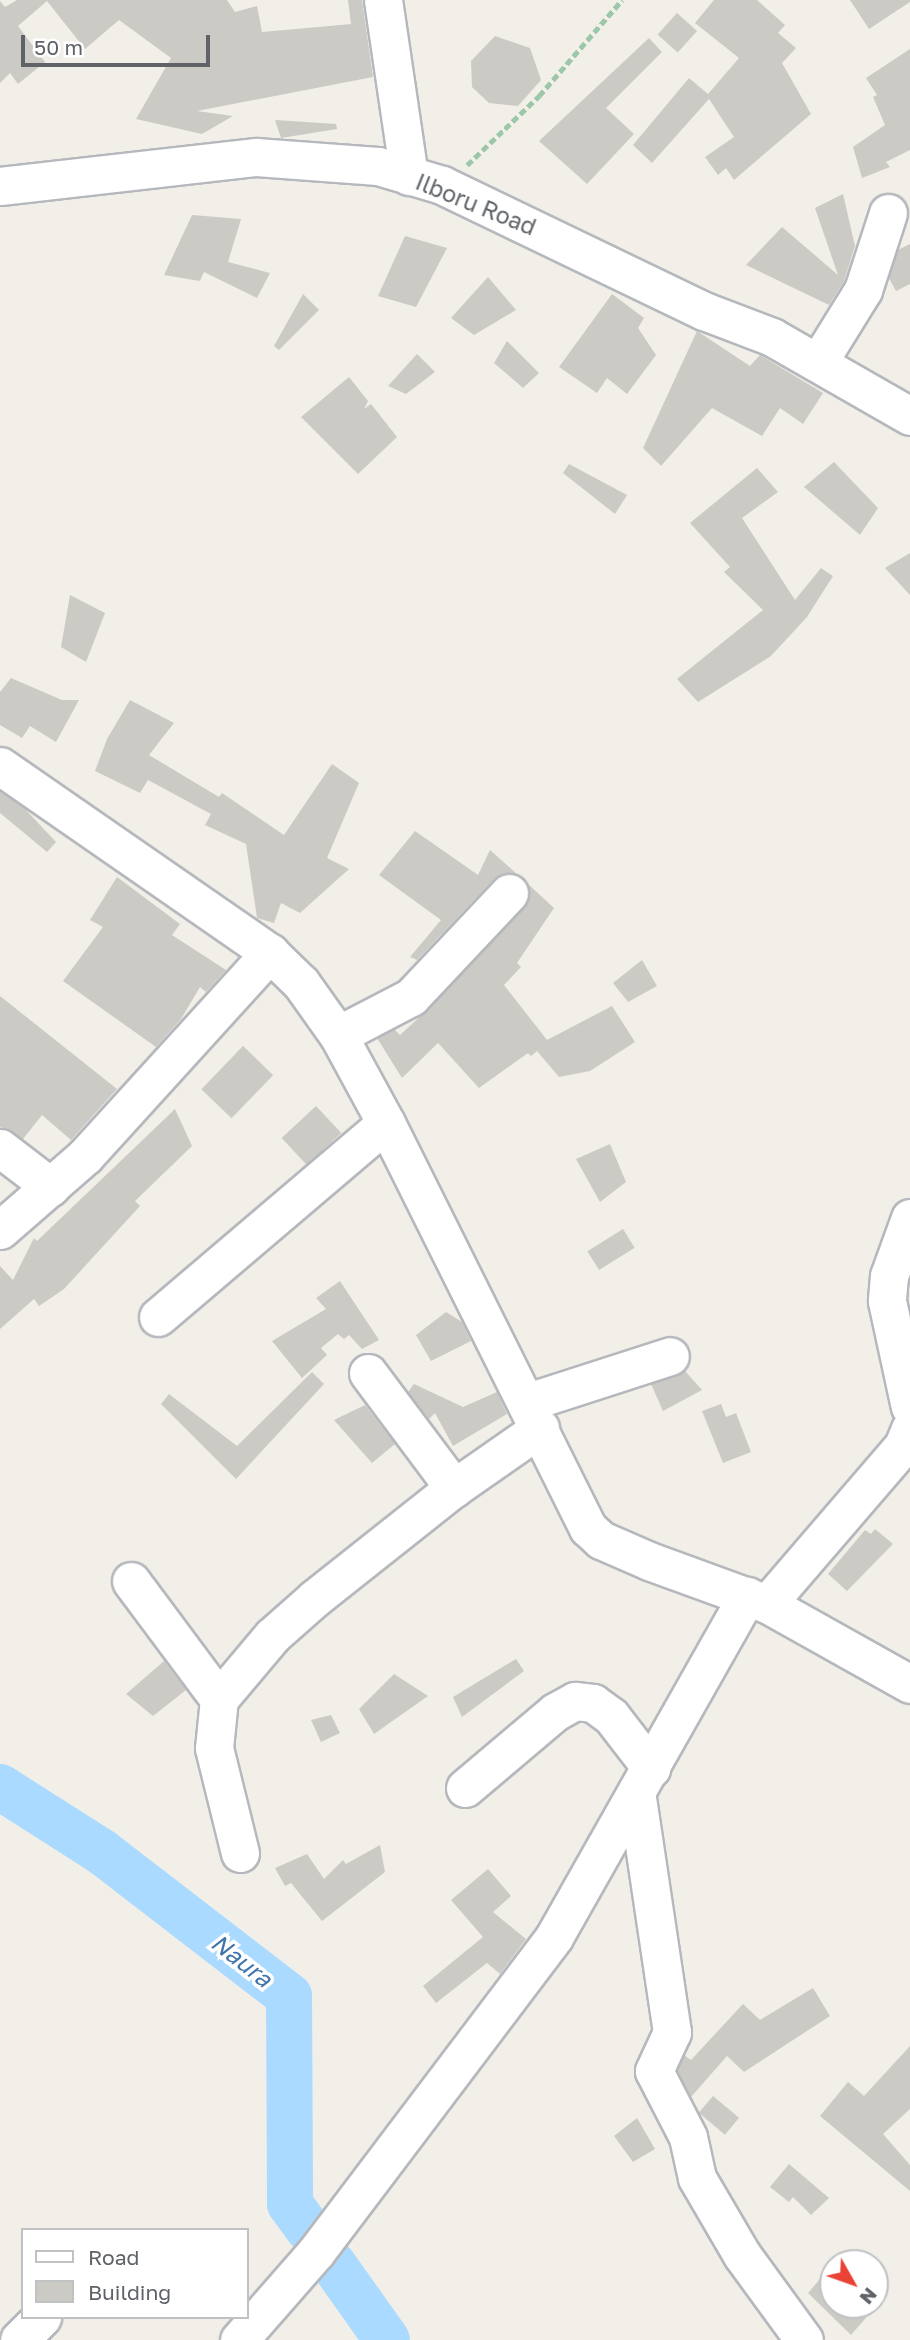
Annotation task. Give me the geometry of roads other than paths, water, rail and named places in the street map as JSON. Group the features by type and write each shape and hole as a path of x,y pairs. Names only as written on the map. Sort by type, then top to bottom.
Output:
{"street":[{"path":"383,0 426,181"},
{"name":"Ilboru Road","path":"0,187 256,157 378,166 426,181 819,361 910,416"},
{"path":"819,361 863,290 888,213"},
{"path":"0,766 270,953 301,983 338,1035 386,1123 534,1415 574,1504 601,1540 757,1600 910,1684"},
{"path":"338,1035 411,997 509,894"},
{"path":"0,1230 51,1187 270,953"},
{"path":"158,1317 386,1123"},
{"path":"0,1148 51,1187"},
{"path":"910,1218 889,1276 887,1301 910,1407"},
{"path":"240,1853 214,1748 219,1699 272,1636 454,1488 534,1415 670,1356"},
{"path":"368,1373 454,1488"},
{"path":"239,2340 316,2252 444,2080 507,2005 554,1937 644,1783 757,1600 903,1446 910,1429"},
{"path":"131,1581 219,1699"},
{"path":"465,1788 575,1701 593,1703 611,1716 644,1783 671,2032 654,2071 688,2137 697,2178 743,2255 804,2340"},
{"path":"19,2340 41,2319"}],"waterway":[{"name":"Naura","path":"0,1787 102,1852 289,1996 290,2204 308,2229"},
{"name":"Naura","path":"333,2264 387,2340"}]}
